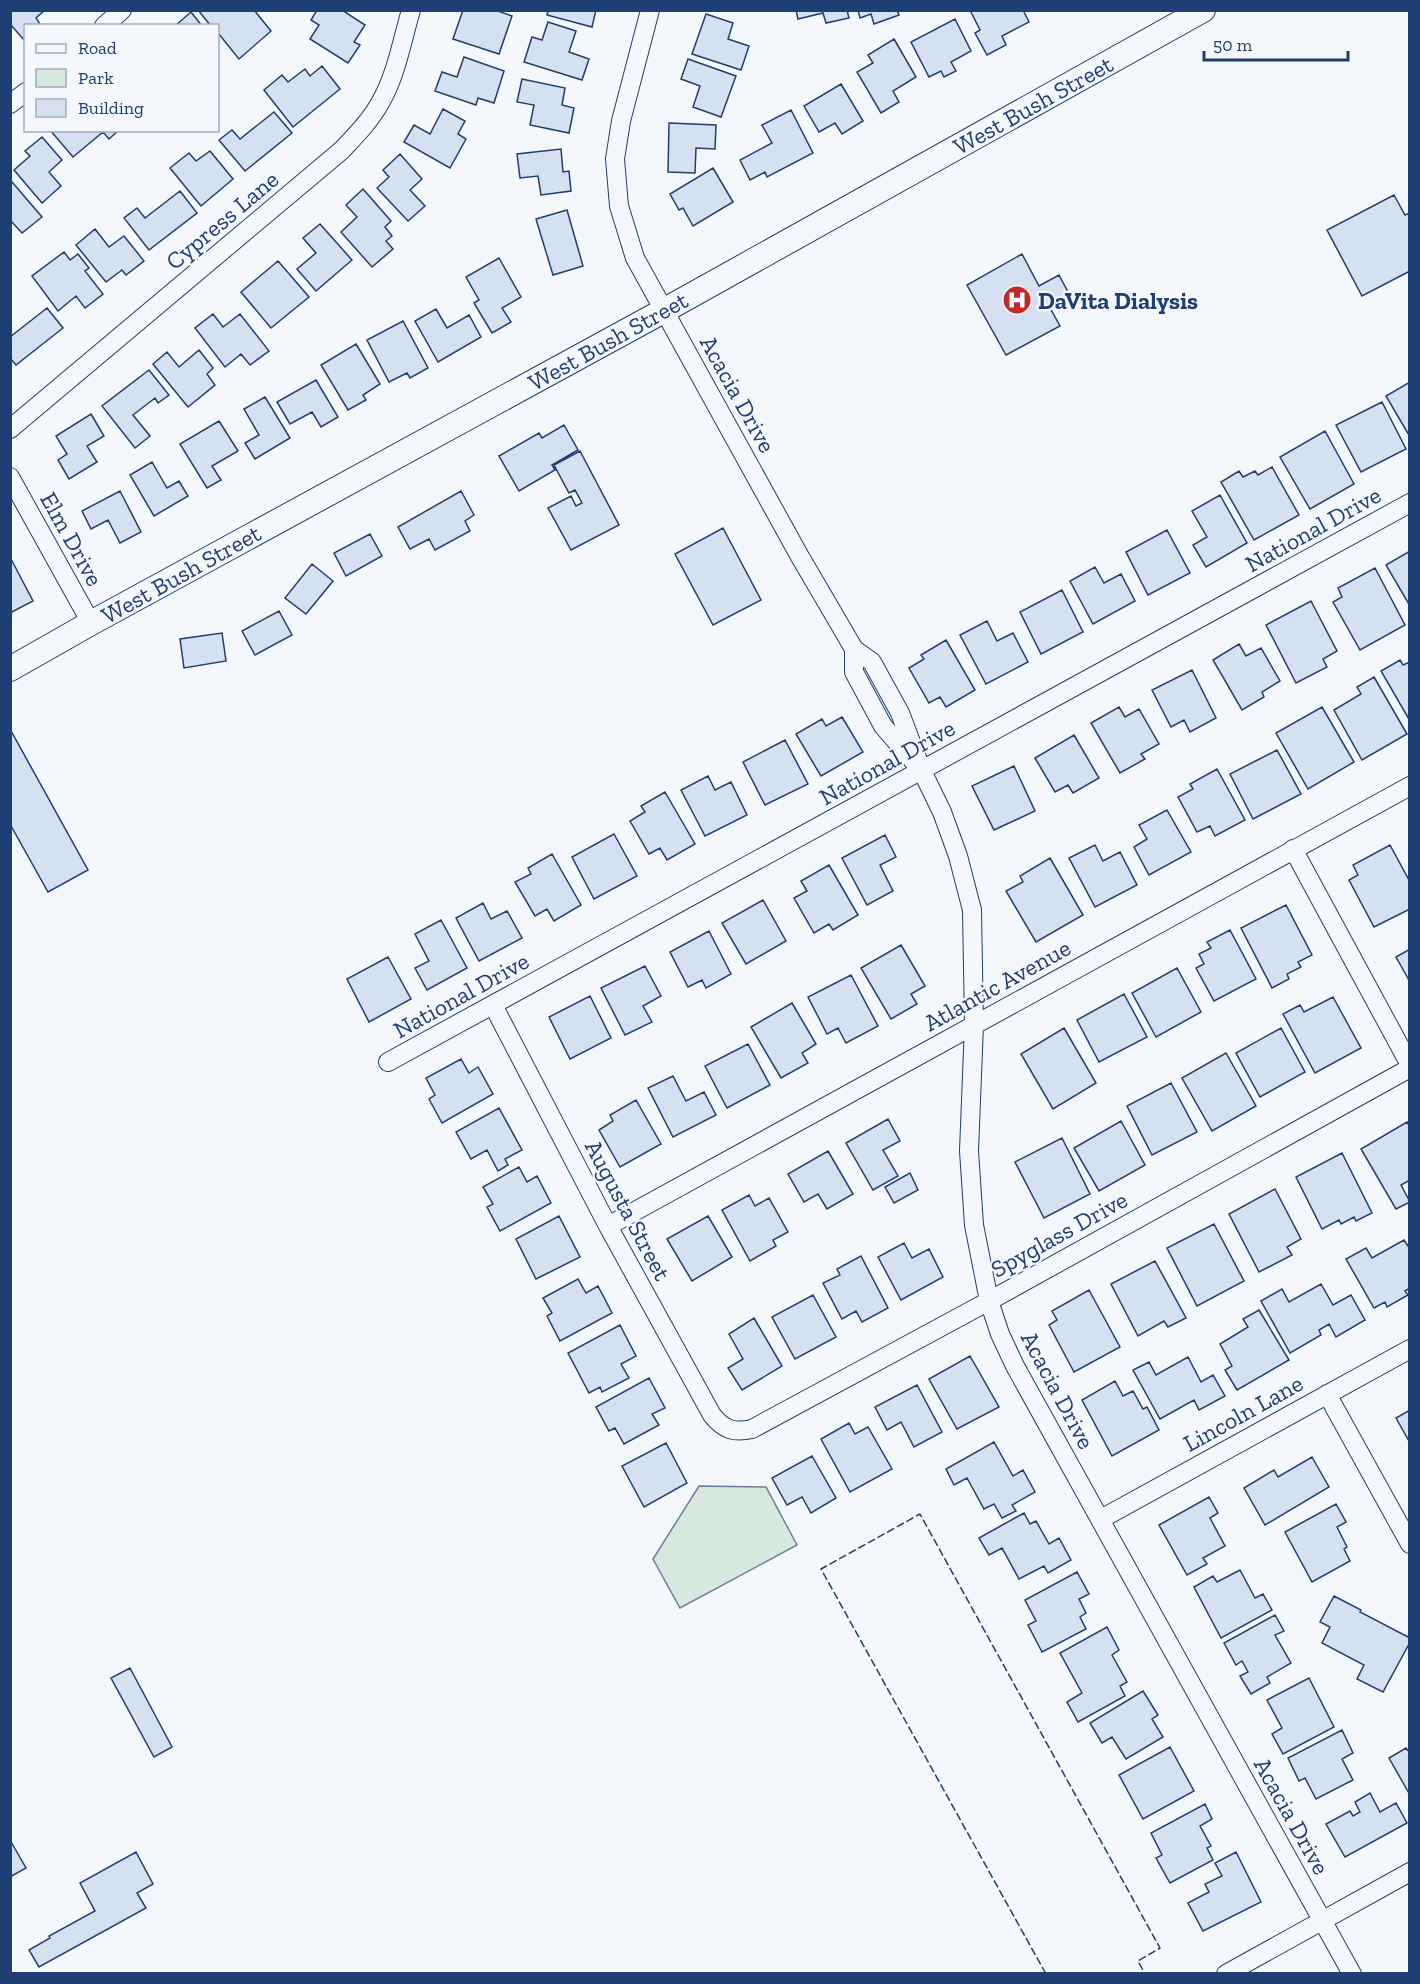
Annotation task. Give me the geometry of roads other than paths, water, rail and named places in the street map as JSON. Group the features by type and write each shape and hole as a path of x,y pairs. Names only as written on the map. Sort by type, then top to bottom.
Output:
{"main road":[{"name":"West Bush Street","path":"10,669 665,310 1203,10"}],"street":[{"path":"106,24 122,10"},
{"name":"Cypress Lane","path":"10,429 342,150 364,127 388,87 411,10"},
{"name":"Acacia Drive","path":"650,10 621,121 615,159 620,206 635,258 799,555 854,649 872,662 895,703 922,771 942,812 958,856 972,910 974,1025 969,1151 974,1225 989,1301 1000,1334 1015,1366 1352,1974"},
{"path":"10,104 24,94"},
{"name":"Elm Drive","path":"10,477 91,623"},
{"name":"National Drive","path":"388,1062 1410,503"},
{"name":"Atlantic Avenue","path":"608,1226 1410,786"},
{"path":"1293,849 1410,1067"},
{"name":"Augusta Street","path":"493,1005 608,1226 712,1415 720,1425 729,1430"},
{"name":"Spyglass Drive","path":"729,1430 740,1432 752,1429 989,1301 1410,1067"},
{"name":"Lincoln Lane","path":"1101,1519 1410,1349"},
{"path":"1327,1394 1410,1544"},
{"path":"1226,1974 1410,1872"}],"place":[{"name":"DaVita Dialysis","path":"1017,300"}]}
